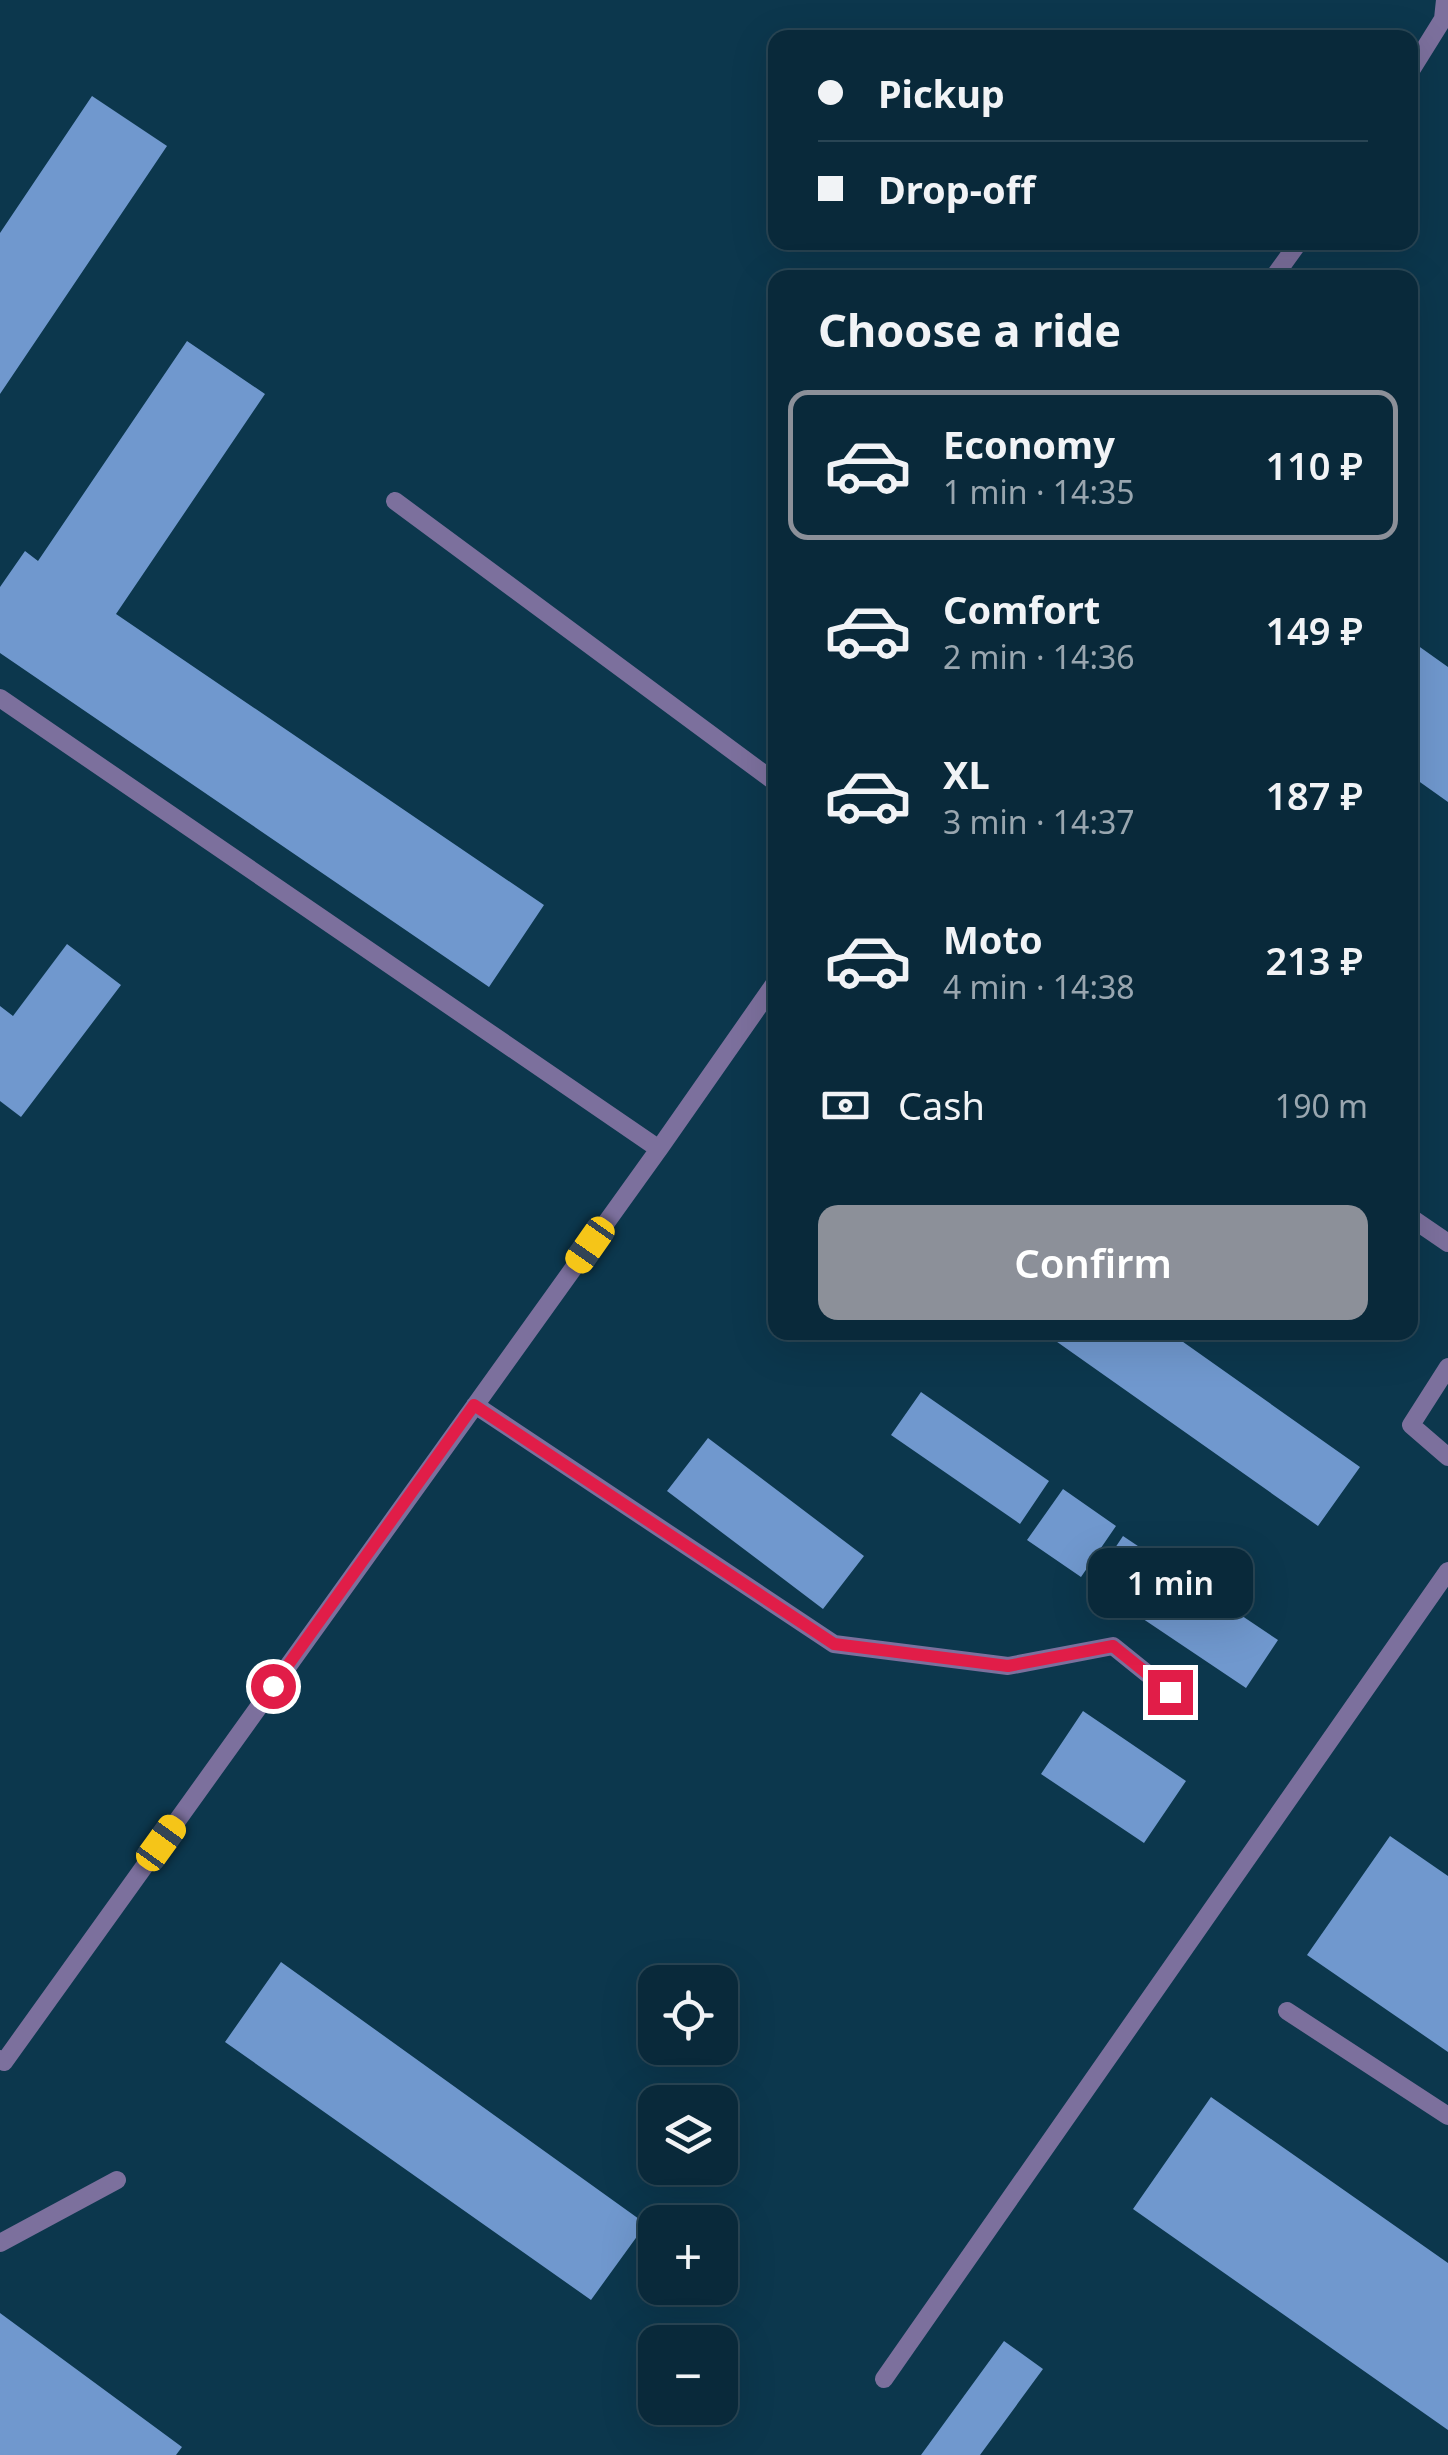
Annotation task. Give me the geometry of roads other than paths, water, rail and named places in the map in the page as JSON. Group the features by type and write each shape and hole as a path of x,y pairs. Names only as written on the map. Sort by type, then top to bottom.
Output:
{"lane":[{"path":"1418,59 1443,19 1445,0"},
{"path":"395,501 768,777"},
{"path":"0,698 659,1149"},
{"path":"0,2059 4,2062 768,993"},
{"path":"1418,1222 1448,1243"},
{"path":"1448,1367 1410,1425 1448,1457"},
{"path":"474,1405 834,1644 1008,1666 1113,1646 1170,1692"},
{"path":"884,2379 1448,1571"},
{"path":"1287,2011 1448,2116"},
{"path":"0,2243 117,2180"}]}
